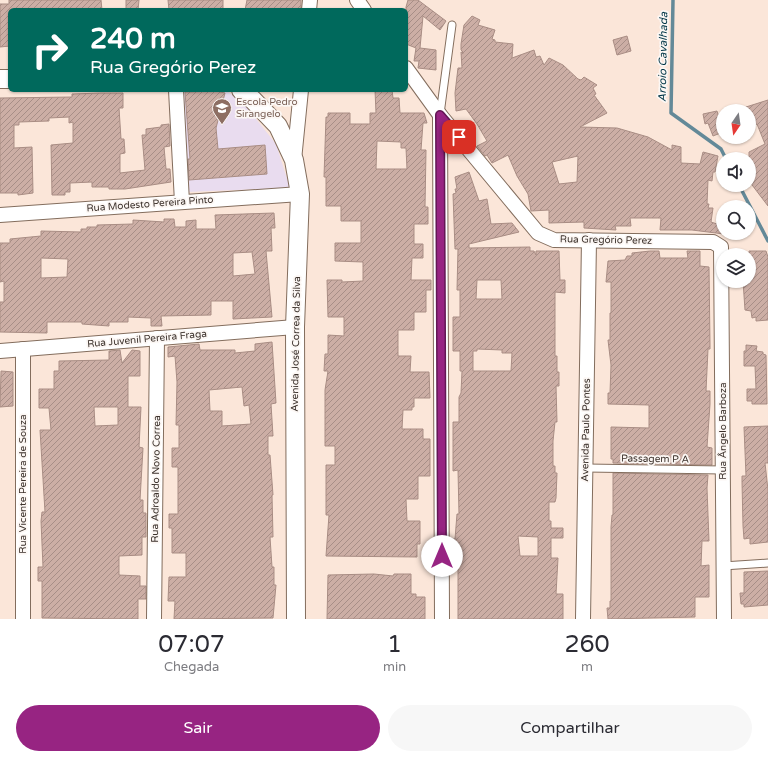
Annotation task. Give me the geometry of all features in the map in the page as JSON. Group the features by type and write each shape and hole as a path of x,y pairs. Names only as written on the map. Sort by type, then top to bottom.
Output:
{"street":[{"name":"Rua Gregório Perez","path":"408,71 440,115 538,233 554,240 713,242 719,244"},
{"path":"176,92 182,202"},
{"name":"Avenida José Correa da Silva","path":"243,92 278,126 294,160 300,194 294,327 296,619"},
{"path":"294,160 301,92"},
{"path":"440,115 442,619"},
{"name":"Rua Modesto Pereira Pinto","path":"0,215 300,194"},
{"name":"Avenida Paulo Pontes","path":"583,619 589,240"},
{"name":"Rua Ângelo Barboza","path":"719,244 722,250 724,619"},
{"name":"Rua Juvenil Pereira Fraga","path":"0,351 294,327"},
{"name":"Rua Adroaldo Novo Correa","path":"154,619 157,338"},
{"name":"Rua Vicente Pereira de Souza","path":"23,349 23,619"}],"lane":[{"path":"440,115 452,25"},
{"name":"Passagem P A","path":"586,468 723,470"},
{"path":"723,566 768,563"}],"shaded area":[{"name":"Escola Pedro Sirangelo","path":"182,92 228,92 246,106 276,144 290,188 186,192"}],"building":[{"path":"9,0 101,0 102,8 8,8 8,46 0,47 0,4 9,4"},
{"path":"126,0 139,0 138,8 126,8"},
{"path":"168,0 223,0 223,8 169,8"},
{"path":"247,0 301,0 301,8 245,8"},
{"path":"408,0 418,0 446,21 440,30 423,16 420,48 436,50 436,70 418,68 419,61 414,61 416,48 408,45 408,8 406,7"},
{"path":"472,16 480,20 478,25 495,30 492,39 495,40 495,42 513,44 512,58 534,50 536,57 540,56 544,65 549,58 563,65 578,79 581,80 584,77 597,85 593,88 596,94 594,95 607,113 580,127 617,128 648,137 672,150 672,145 681,147 681,163 700,164 703,152 716,155 715,172 713,172 712,181 708,180 707,204 709,204 708,208 713,208 711,222 716,224 716,233 692,230 660,230 661,218 630,218 631,226 615,226 616,230 584,228 584,222 549,223 549,210 531,211 528,194 517,176 508,155 492,163 487,155 485,156 477,146 487,141 477,124 466,109 456,111 455,93 458,68 462,68 461,52 464,53 461,50 464,25","holes":["578,156 577,182 559,184 552,162"]},
{"path":"627,36 631,51 617,55 613,40"},
{"path":"185,92 220,92 225,93 216,128 218,149 265,145 267,174 189,180 188,159 190,159"},
{"path":"375,92 392,92 393,98 399,98 400,113 424,113 427,123 423,123 421,150 426,150 425,207 428,207 428,224 414,224 414,244 423,244 423,258 412,258 411,280 431,280 431,290 426,290 426,312 414,312 414,330 398,330 398,356 411,356 410,372 429,372 430,398 414,398 414,407 412,407 412,410 403,410 402,429 423,429 423,439 430,439 430,476 418,476 418,499 406,499 407,521 420,521 420,544 417,544 417,557 326,556 329,515 326,515 326,465 335,465 335,446 325,446 325,390 328,371 324,371 325,354 328,354 328,335 344,336 344,317 328,317 327,280 342,280 342,282 363,281 363,262 335,261 335,243 361,243 361,221 341,221 341,206 326,206 326,177 324,177 326,117 328,117 328,113 350,113 350,124 370,124 370,113 376,113","holes":["377,141 401,142 401,148 406,148 407,169 376,169"]},
{"path":"123,93 123,108 119,108 121,139 124,139 125,153 120,154 120,173 145,170 142,135 146,135 146,129 161,127 161,125 169,124 170,146 164,147 166,169 170,169 171,182 125,189 92,187 92,182 70,183 70,192 65,192 65,195 52,195 51,145 73,143 73,122 69,123 69,117 49,118 49,121 19,122 19,125 14,125 14,148 32,147 33,193 18,195 18,193 0,193 0,98 72,97 72,94"},
{"path":"768,100 768,206 756,190 756,152 749,152 765,144 756,124 755,104"},
{"path":"716,111 716,135 713,136 708,123 705,124 703,114"},
{"path":"469,172 479,201 487,199 491,224 512,223 519,232 469,244 469,248 530,247 530,251 534,251 536,255 536,251 559,251 560,280 565,280 565,293 555,292 555,356 557,356 559,386 556,386 557,422 555,422 553,441 553,466 555,466 555,473 557,473 555,502 549,502 549,521 551,521 551,528 563,528 563,538 551,538 551,558 558,558 556,594 563,594 563,619 458,619 458,556 452,556 452,539 455,539 457,514 459,514 458,470 453,471 453,422 459,422 459,397 461,393 462,371 460,371 460,351 453,351 453,317 460,317 460,290 457,290 458,249 455,249 453,194 456,193 455,189 457,189 455,177","holes":["477,280 501,280 502,299 476,299","477,349 502,350 502,353 512,353 511,371 473,371 473,351 477,351","518,536 538,537 538,556 520,556"]},
{"path":"274,213 275,228 271,228 272,251 266,251 272,317 233,319 233,301 211,301 211,315 161,316 162,326 151,326 151,318 128,317 128,322 109,322 109,326 82,324 82,322 47,322 47,333 0,332 0,302 4,302 4,281 0,282 0,243 10,243 10,239 41,236 41,231 81,232 81,229 87,229 87,227 97,227 97,225 133,224 133,220 164,222 164,219 174,219 175,227 186,227 186,221 196,220 196,229 216,229 215,215","holes":["252,252 255,274 233,276 233,253","41,258 68,259 67,277 41,278"]},
{"path":"659,251 660,258 688,258 687,251 700,251 700,266 709,267 710,349 708,349 706,391 710,391 707,447 712,448 712,465 613,463 613,459 611,459 611,427 649,428 649,405 608,404 611,365 608,340 610,340 611,282 606,282 608,261 625,260 627,256 632,256 632,253"},
{"path":"756,251 766,251 768,257 768,320 756,321 756,317 752,318 751,311 745,310 743,288 756,288"},
{"path":"272,342 276,403 271,404 273,436 268,436 268,455 270,455 273,495 273,537 270,537 272,567 274,567 274,585 276,585 273,618 174,619 175,601 168,601 169,577 186,577 186,553 172,553 172,528 169,528 169,514 178,514 178,467 172,467 172,448 179,448 179,425 176,425 177,382 175,356 168,357 168,347 199,344 200,350 235,350 235,353 255,351 255,344","holes":["242,387 244,406 249,405 251,424 222,426 222,411 210,411 209,390"]},
{"path":"746,345 757,346 756,351 763,352 763,354 766,355 767,404 752,404 752,401 747,401 747,389 756,389 755,366 744,366 744,351 746,351"},
{"path":"120,350 122,363 132,350 140,351 140,376 128,376 128,407 141,407 139,447 143,448 140,500 143,500 143,513 146,513 146,537 142,537 142,555 119,556 119,575 140,576 140,586 146,586 146,599 138,599 138,619 42,618 42,581 38,581 38,567 43,567 41,521 42,512 45,512 40,430 51,430 49,408 39,408 39,389 54,389 54,371 59,371 59,361 109,360 109,351","holes":["94,407 118,407 118,425 95,426"]},
{"path":"1,371 13,372 13,406 0,407"},
{"path":"768,426 768,463 765,463 768,490 768,542 750,544 750,538 744,539 743,526 742,476 746,476 744,427"},
{"path":"613,473 708,475 709,541 702,541 701,566 709,565 709,597 695,597 695,617 608,619 607,608 610,608 611,601"},
{"path":"768,571 768,605 744,607 744,604 741,604 740,593 744,593 744,572"},
{"path":"374,574 393,576 394,574 411,574 411,594 416,594 416,597 425,597 425,619 327,619 328,575"}],"waterway":[{"name":"Arroio Cavalhada","path":"673,0 671,113 721,149 722,152"},
{"name":"Arroio Cavalhada","path":"743,192 768,241"}],"place":[{"name":"Escola Pedro Sirangelo","path":"222,125"}],"route":[{"path":"442,556 440,115 459,137"}]}
